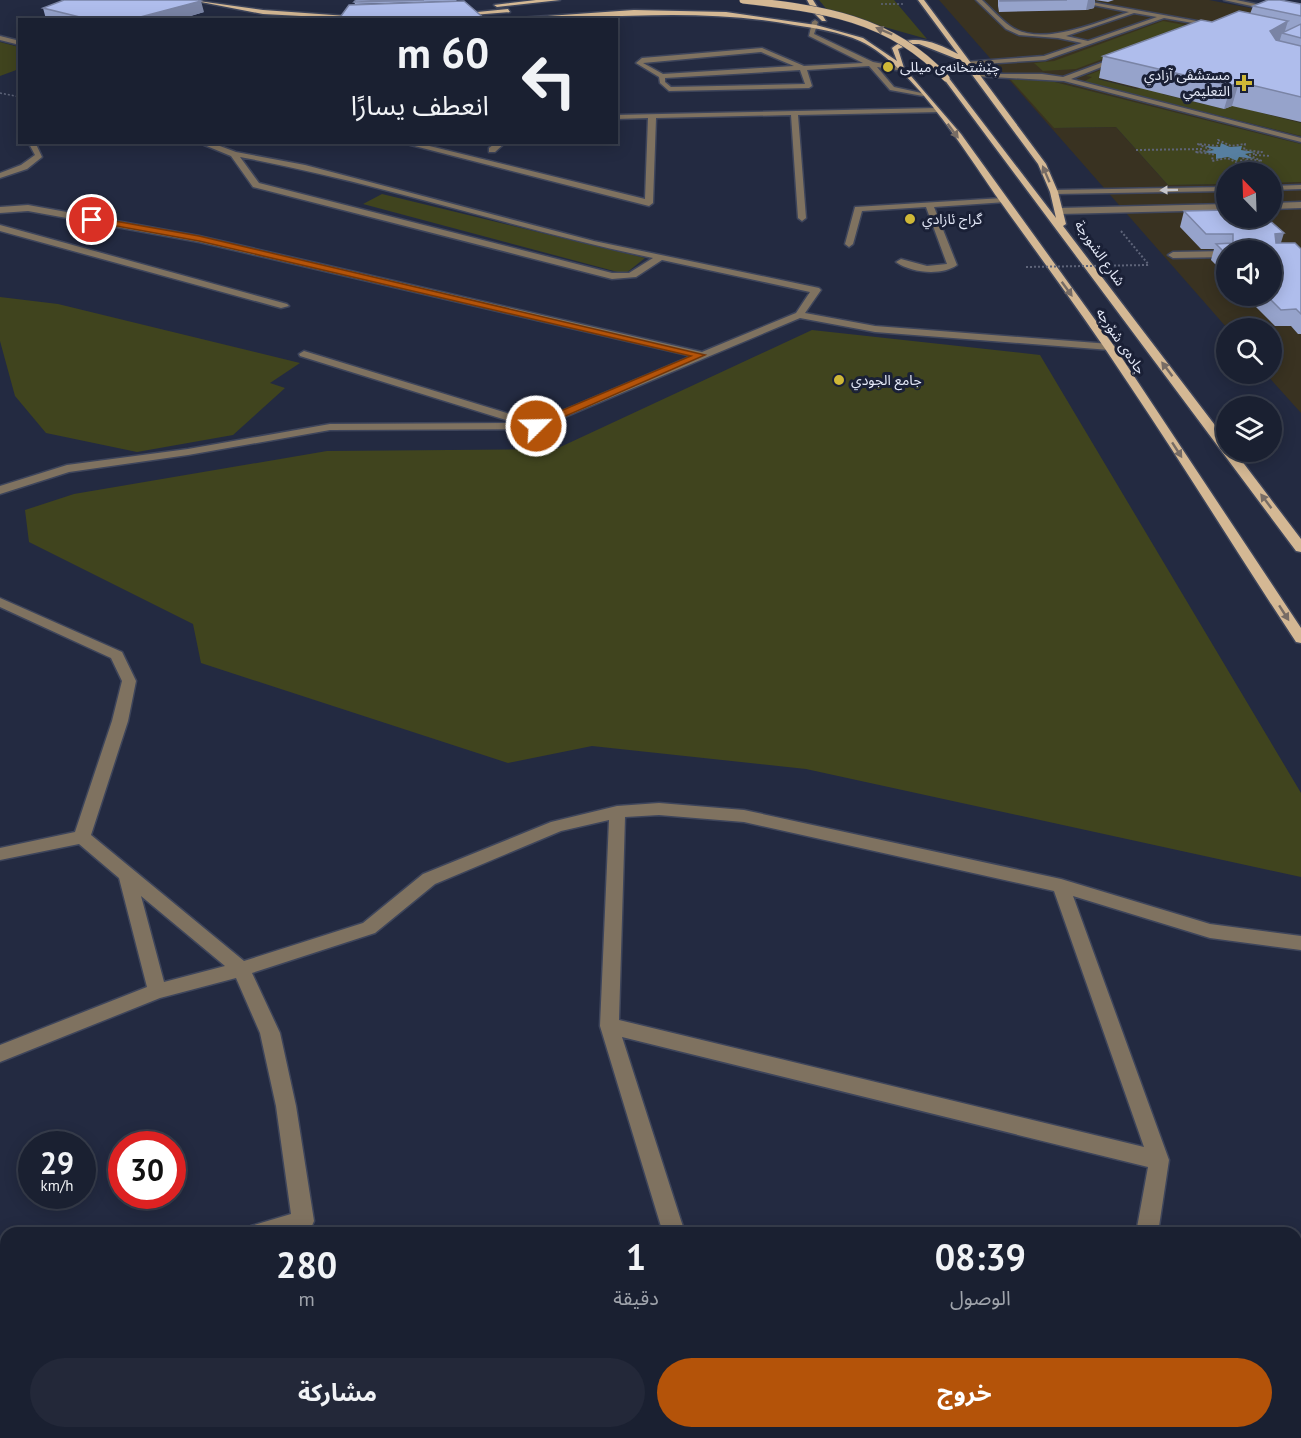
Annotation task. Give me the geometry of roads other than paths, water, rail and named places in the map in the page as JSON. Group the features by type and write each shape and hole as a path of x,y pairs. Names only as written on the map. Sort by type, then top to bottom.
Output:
{"main road":[{"path":"194,0 298,18 367,14 301,9 254,2"},
{"path":"493,1 509,0"},
{"path":"556,0 454,11 565,6"},
{"path":"743,0 811,10 874,26 915,45 946,78 1063,230"},
{"path":"760,10 777,6 786,0"},
{"path":"810,0 816,12 842,31"},
{"name":"شارع الشورجة","path":"921,0 1042,164 1054,192 1063,230 1216,434"},
{"path":"517,18 660,5 760,10 815,22 842,31 878,47 903,69"},
{"path":"903,69 895,48 912,43 942,49 967,63"},
{"name":"جادەی شۆرجە","path":"903,69 938,111 1110,347 1301,639"},
{"name":"شارع الشورجة","path":"1237,462 1301,548"}],"street":[{"path":"979,0 1008,28 1021,34 1058,36 1087,43"},
{"path":"1070,0 1220,26"},
{"path":"1227,0 1301,15"},
{"path":"1058,36 1140,11"},
{"path":"967,63 1045,58 1166,15"},
{"path":"815,22 811,35 871,64 892,89 923,94"},
{"path":"1187,32 1209,23"},
{"path":"0,38 18,42"},
{"path":"803,68 762,50 642,60 639,63 662,76 803,68 871,64 903,69"},
{"path":"1064,79 1131,53"},
{"path":"662,76 662,82 669,89 798,88 808,86 803,68"},
{"path":"978,76 1042,76 1064,79 1301,140"},
{"path":"618,117 938,111"},
{"path":"794,112 802,218"},
{"path":"410,144 648,203 652,115"},
{"path":"0,176 24,167 39,155 32,144"},
{"path":"206,144 234,154 305,167 593,243 816,290 799,315"},
{"path":"492,150 500,144"},
{"path":"234,154 256,185 612,276 623,278 635,275 661,257"},
{"path":"1282,188 1301,187"},
{"path":"1054,192 1216,189"},
{"path":"1137,191 1151,208"},
{"path":"849,244 858,209 1003,200"},
{"path":"901,262 914,267 941,270 952,265 929,204"},
{"path":"1282,206 1301,205"},
{"path":"1289,206 1301,213"},
{"path":"1059,211 1216,207"},
{"path":"0,210 28,208 199,239 700,355"},
{"path":"0,228 284,306"},
{"path":"1173,255 1216,254"},
{"path":"0,490 68,469 188,452 330,426 536,426 799,315 875,329 1110,347"},
{"path":"304,354 536,426"},
{"path":"0,602 117,655 129,681 120,721 82,837"},
{"path":"0,1054 157,991 241,969 369,928 429,879 557,826 617,812 659,809 744,816 1060,886 1210,932 1301,943"},
{"path":"617,812 609,1026 672,1227"},
{"path":"0,854 82,837"},
{"path":"82,837 241,969 270,1033 286,1106 304,1227"},
{"path":"127,874 157,991"},
{"path":"1060,886 1159,1160 1148,1227"},
{"path":"609,1026 1159,1160"}],"water":[{"path":"1221,143 1230,147 1242,146 1241,150 1255,152 1245,154 1254,159 1239,157 1237,161 1228,157 1216,159 1216,154 1203,152 1214,150 1205,146 1220,147"}],"place":[{"name":"چێشتخانەی میللی","path":"888,67"},
{"name":"مستشفى آزادي التعليمي","path":"1244,83"},
{"name":"گراج ئازادي","path":"910,219"},
{"name":"جامع الجودي","path":"839,380"}]}
